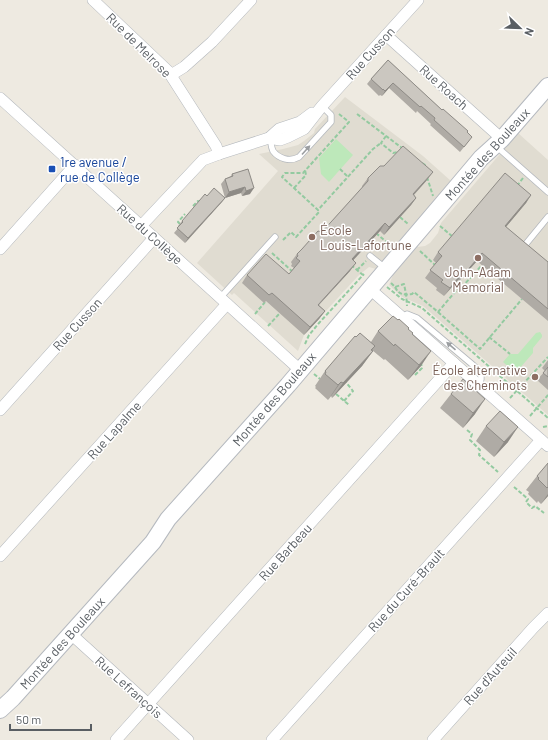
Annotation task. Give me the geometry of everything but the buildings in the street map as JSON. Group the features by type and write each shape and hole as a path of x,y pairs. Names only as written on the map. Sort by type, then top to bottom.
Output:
{"street":[{"name":"Rue de Melrose","path":"93,0 164,66 216,146 219,154"},
{"path":"171,75 184,67 212,42 251,0"},
{"name":"Rue Cusson","path":"142,226 198,164 207,158 269,138 280,140 299,133 310,123 322,106 418,0"},
{"name":"Rue Roach","path":"386,35 499,142"},
{"name":"Montée des Bouleaux","path":"0,710 71,634 153,542 164,524 300,370 366,282 388,275 481,158 499,142 548,86"},
{"name":"Rue du Collège","path":"0,98 300,370"},
{"path":"0,249 75,165"},
{"name":"Rue Cusson","path":"0,410 154,238"},
{"path":"366,282 402,317 545,443"},
{"name":"Rue Lapalme","path":"0,556 224,301"},
{"name":"Rue Barbeau","path":"116,740 454,363"},
{"name":"Rue du Curé-Brault","path":"272,740 545,443"},
{"name":"Rue d'Auteuil","path":"433,740 548,613"},
{"name":"Rue Lefrançois","path":"71,634 188,740"}],"lane":[{"path":"269,138 273,150 277,154 287,160 299,158 331,122 331,115 322,106"},
{"path":"499,142 548,192"},
{"path":"525,244 548,217"},
{"path":"224,301 275,237"},
{"path":"370,256 388,275"},
{"path":"402,317 407,314 418,318 473,365 480,372 482,377 478,384"}],"path":[{"path":"318,210 282,177 285,173 303,173 304,170 349,122 338,112"},
{"path":"356,114 402,148"},
{"path":"283,240 291,232 296,237 319,212 318,210 386,136"},
{"path":"381,143 393,153 398,152 404,157"},
{"path":"421,162 427,166"},
{"path":"340,169 348,177"},
{"path":"294,188 306,175 304,170"},
{"path":"426,176 434,202"},
{"path":"515,188 518,184"},
{"path":"192,206 198,201 200,202"},
{"path":"180,224 178,222 185,214"},
{"path":"400,217 413,228"},
{"path":"439,225 452,237"},
{"path":"376,233 394,250"},
{"path":"415,247 435,265"},
{"path":"274,249 271,253 294,274"},
{"path":"357,270 370,256"},
{"path":"349,263 357,270 366,282"},
{"path":"438,312 460,286 462,287 482,265"},
{"name":"Montée des Bouleaux","path":"304,347 309,335 323,318 366,282 369,271"},
{"path":"388,275 398,292 402,295 412,294 414,292 480,349 522,299"},
{"path":"456,282 460,286"},
{"path":"395,287 404,284 407,306"},
{"path":"255,314 266,301"},
{"path":"268,326 280,313"},
{"path":"323,318 326,321"},
{"path":"489,337 510,354"},
{"path":"510,398 548,357"},
{"path":"415,375 422,368 421,361"},
{"path":"344,401 353,391 345,381"},
{"path":"336,394 349,405"},
{"path":"530,416 548,395"},
{"path":"543,427 548,426"},
{"path":"467,430 472,434 470,440 480,450"},
{"path":"483,447 480,450 479,455 499,473"},
{"path":"512,485 527,498"},
{"path":"529,496 526,502 532,508 535,506 544,513"}],"shaded area":[{"name":"École Louis-Lafortune","path":"345,97 423,156 451,181 376,269 369,267 358,276 304,335 298,351 234,293 232,295 197,263 278,171 259,154 298,145 314,133 315,129"},
{"name":"John-Adam Memorial","path":"518,133 548,160 548,415 423,306 402,297 389,285 393,275 417,247 425,246 430,243 438,233 441,223"}],"green space":[{"path":"336,139 353,155 329,182 321,174 319,158"},
{"path":"540,332 542,337 533,348 533,353 519,369 512,370 503,362 510,354 518,354 536,333"}],"place":[{"name":"1re avenue / rue de Collège","path":"52,169"},
{"name":"École Louis-Lafortune","path":"312,237"},
{"name":"John-Adam Memorial","path":"478,258"},
{"name":"École alternative des Cheminots","path":"535,377"}]}
